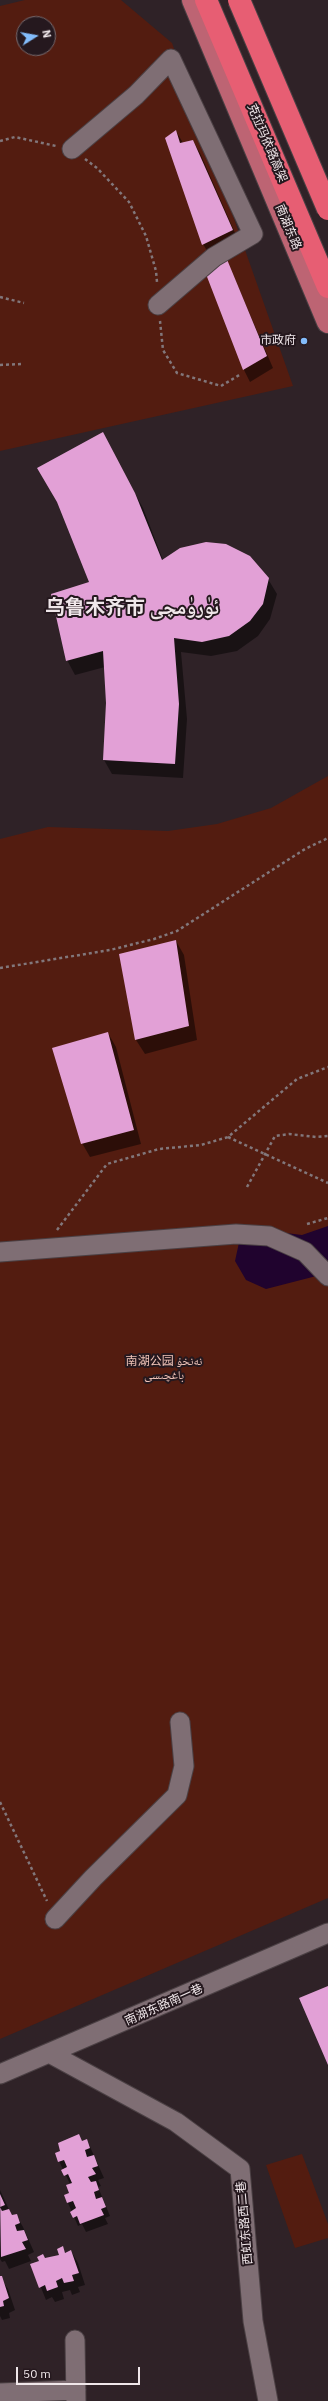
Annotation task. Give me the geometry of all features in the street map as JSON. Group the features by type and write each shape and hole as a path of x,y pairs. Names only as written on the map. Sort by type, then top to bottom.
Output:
{"highway":[{"name":"克拉玛依路高架","path":"206,0 328,287"},
{"path":"239,0 328,209"}],"main road":[{"name":"南湖东路","path":"192,0 328,322"},
{"path":"236,0 328,206"}],"street":[{"path":"72,149 136,95 171,59 252,234 214,257 158,305"},
{"path":"0,1252 236,1234 269,1236 305,1252 328,1276"},
{"path":"56,1919 93,1878 177,1796 184,1766 180,1722"},
{"name":"南湖东路南一巷","path":"0,2074 51,2054 328,1933"},
{"name":"西虹东路西二巷","path":"51,2054 176,2122 240,2169 253,2321 268,2401"},
{"path":"0,2393 76,2396 75,2340"}],"path":[{"path":"0,141 15,137 72,149 97,168 129,202 146,236 154,264 163,350 177,374 221,386 241,374"},
{"path":"0,297 24,303"},
{"path":"0,365 22,364"},
{"path":"0,968 110,950 154,939 177,931 305,849 328,838"},
{"path":"41,1249 82,1200 107,1164 159,1149 201,1145 228,1137 298,1079 328,1067"},
{"path":"247,1187 275,1136 289,1134 316,1137 328,1136"},
{"path":"228,1137 328,1183"},
{"path":"307,1224 328,1218"},
{"path":"0,1802 56,1919"}],"green space":[{"path":"25,0 121,0 172,43 293,386 0,451 0,6"},
{"name":"南湖公园 نەنخۇ باغچىسى","path":"328,776 328,1898 0,2039 0,839 48,827 168,831 217,824 271,808"},
{"path":"302,2154 328,2224 328,2238 295,2248 266,2165"}],"shaded area":[{"path":"328,1226 328,1273 266,1289 246,1280 235,1261 240,1238 262,1230 302,1235"}],"building":[{"path":"176,130 180,143 193,140 233,230 202,245 165,138"},
{"path":"226,257 267,356 243,370 204,269"},
{"path":"103,432 135,493 162,560 180,548 206,542 226,544 250,556 269,578 263,604 250,621 229,636 202,642 174,638 179,704 175,764 103,760 106,703 103,651 66,661 51,594 89,582 57,502 37,468"},
{"path":"176,940 189,1026 135,1040 119,954"},
{"path":"108,1032 134,1130 81,1144 52,1048"},
{"path":"328,1986 328,2065 299,1998"},
{"path":"79,2134 82,2141 87,2139 90,2148 85,2150 87,2157 94,2155 98,2166 92,2168 96,2174 88,2177 91,2182 96,2181 99,2190 94,2192 96,2199 102,2197 106,2207 101,2209 104,2215 80,2224 77,2216 73,2218 70,2212 76,2208 73,2201 67,2203 64,2195 69,2193 66,2185 72,2183 68,2174 64,2176 61,2170 67,2167 64,2160 58,2162 55,2153 60,2151 58,2143"},
{"path":"0,2194 5,2205 0,2207"},
{"path":"0,2207 2,2211 9,2209 12,2215 17,2214 20,2223 15,2225 17,2231 24,2230 28,2240 22,2242 26,2249 1,2257"},
{"path":"63,2246 65,2253 71,2250 79,2273 72,2275 74,2281 64,2283 62,2278 56,2281 58,2287 47,2291 45,2285 39,2288 30,2264 39,2261 37,2257 43,2254 45,2258 59,2255 57,2249"},
{"path":"0,2276 2,2276 9,2298 3,2301 4,2306 0,2307"}],"place":[{"name":"市政府","path":"304,341"}],"district":[{"name":"乌鲁木齐市 ئۈرۈمچى","path":"132,608"}]}
